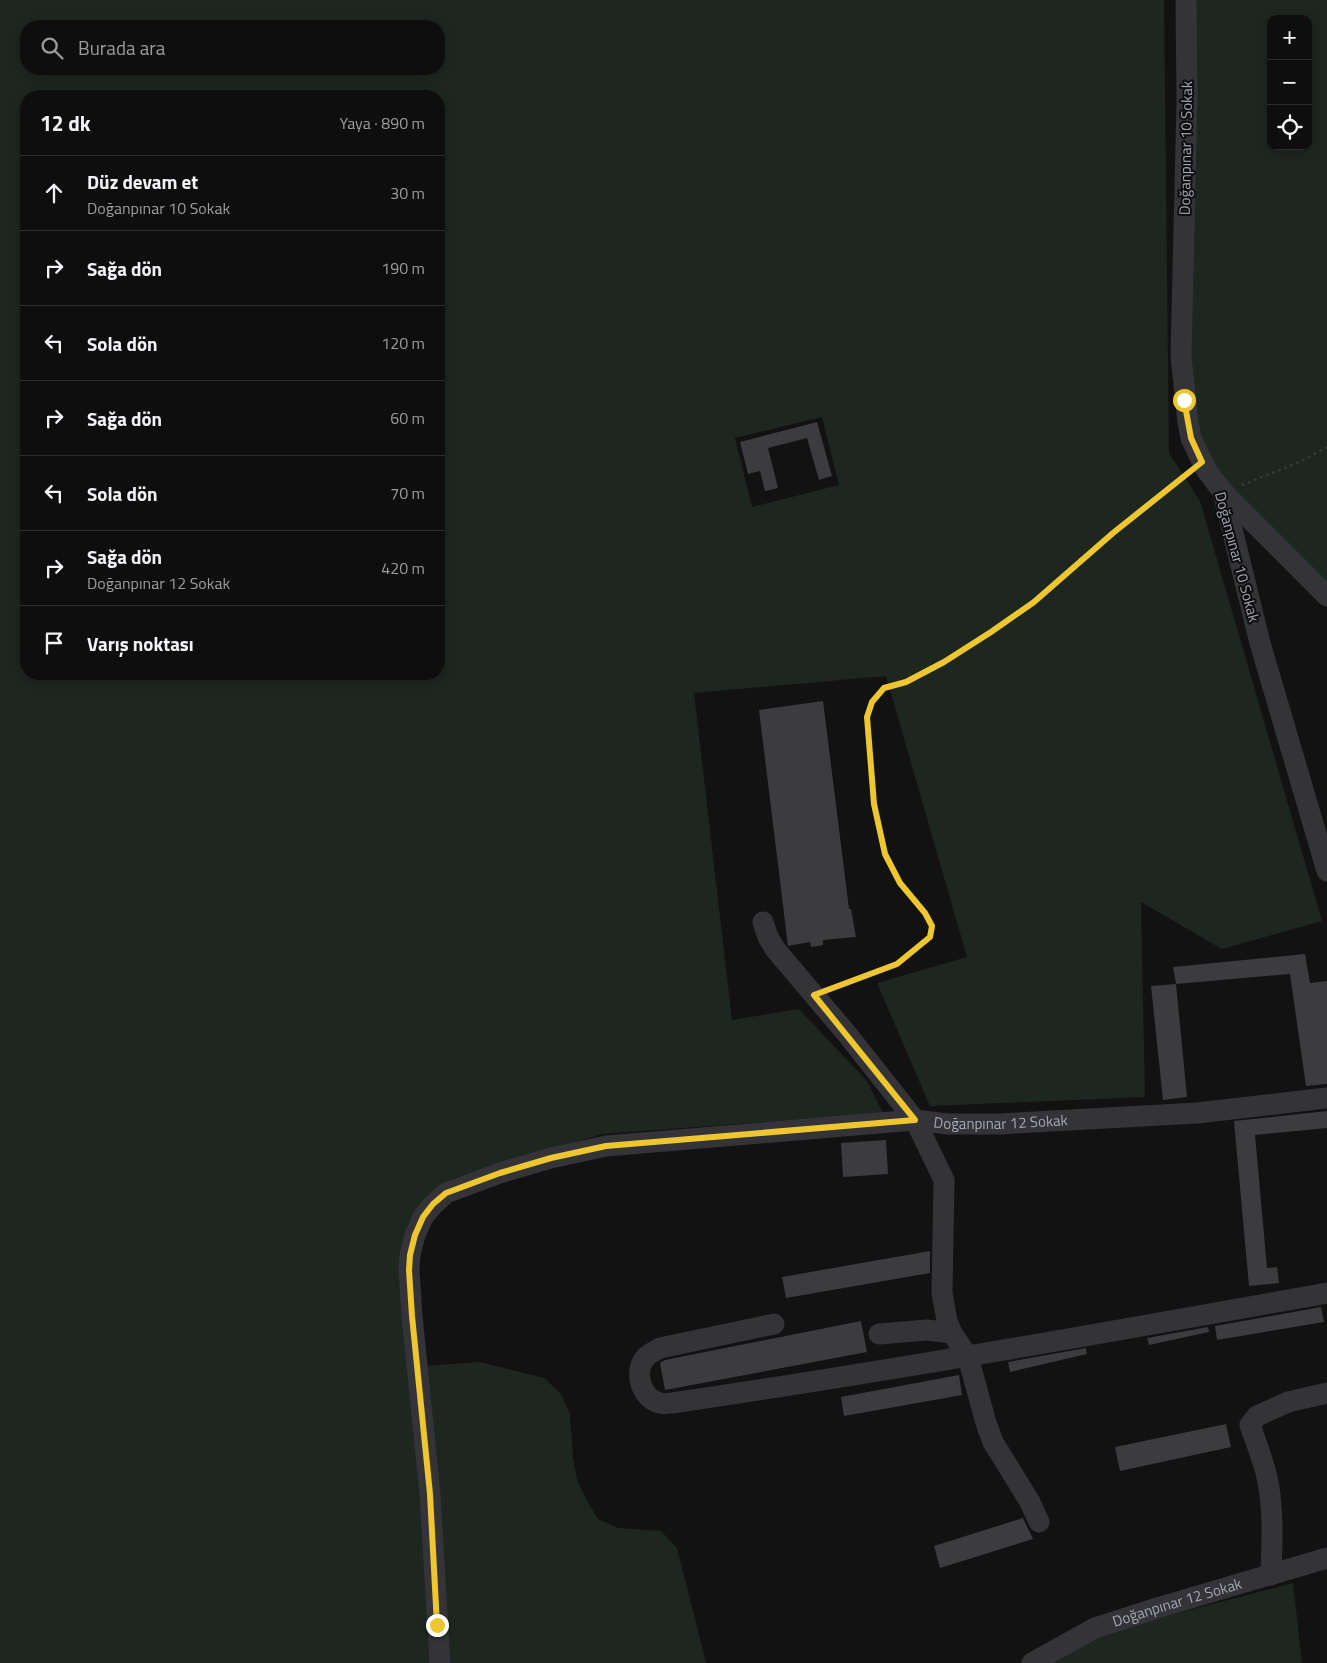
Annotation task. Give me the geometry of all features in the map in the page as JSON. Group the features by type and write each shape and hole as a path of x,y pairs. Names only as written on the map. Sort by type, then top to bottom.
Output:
{"street":[{"name":"Doğanpınar 10 Sokak","path":"1186,0 1187,102 1182,356 1184,400 1191,438 1202,462 1223,492 1260,643 1327,871"},
{"path":"1223,492 1327,596"},
{"path":"762,922 775,949 915,1120 944,1180 942,1293 947,1321 952,1333 968,1357 993,1442 1026,1495 1039,1522"},
{"name":"Doğanpınar 12 Sokak","path":"440,1663 430,1494 409,1270 410,1255 415,1235 423,1217 433,1204 446,1193 500,1173 551,1158 606,1146 915,1120 947,1124 1020,1123 1197,1113 1327,1098"},
{"path":"774,1324 660,1348 645,1357 641,1365 642,1388 647,1395 658,1403 672,1403 968,1357 1327,1293"},
{"path":"879,1334 927,1330 952,1333"},
{"path":"1271,1575 1272,1529 1270,1491 1267,1475 1250,1425 1257,1416 1288,1402 1327,1394"},
{"name":"Doğanpınar 12 Sokak","path":"1032,1663 1095,1628 1327,1558"}],"path":[{"path":"1223,492 1300,462 1327,447"},
{"path":"814,995 897,964 930,937 932,926 900,883 885,854 874,804 867,717 872,702 884,688 906,682 944,662 1034,602 1113,533 1202,462"}],"shaded area":[{"path":"0,0 1164,0 1169,453 1200,501 1322,921 1222,949 1141,902 1145,1097 930,1106 877,983 967,957 886,676 694,693 732,1020 799,1009 867,1081 883,1113 602,1134 452,1179 424,1200 407,1226 402,1283 412,1367 480,1362 544,1378 561,1394 570,1414 573,1457 577,1479 598,1519 618,1528 661,1531 677,1548 706,1663 0,1663","holes":["822,417 839,485 752,507 735,438"]},
{"path":"1194,0 1327,0 1327,582 1229,488 1204,450 1192,399 1189,356"},
{"path":"1293,1583 1302,1663 1046,1663 1104,1632"}],"building":[{"path":"817,422 832,476 819,480 807,438 768,448 778,488 765,491 760,471 748,474 740,442"},
{"path":"823,701 849,909 851,909 856,937 823,940 823,945 811,947 810,942 788,946 759,710"},
{"path":"1305,954 1310,983 1327,981 1327,1084 1306,1086 1290,974 1176,984 1173,967"},
{"path":"1176,984 1187,1097 1163,1100 1151,986"},
{"path":"1327,1111 1327,1128 1255,1135 1267,1268 1277,1267 1279,1283 1249,1286 1234,1121"},
{"path":"886,1140 888,1174 843,1177 841,1143"},
{"path":"930,1251 930,1273 786,1298 782,1277"},
{"path":"1321,1307 1324,1322 1217,1340 1215,1326"},
{"path":"861,1321 867,1352 665,1390 660,1363 665,1360"},
{"path":"1208,1327 1209,1332 1149,1345 1147,1338"},
{"path":"1086,1348 1087,1354 1010,1372 1008,1362"},
{"path":"959,1375 962,1395 844,1416 841,1397"},
{"path":"1226,1424 1231,1447 1120,1471 1115,1447"},
{"path":"1023,1518 1033,1539 940,1568 934,1546"}],"route":[{"path":"437,1625 430,1494 409,1270 410,1255 415,1235 423,1217 433,1204 446,1193 463,1186 551,1158 606,1146 915,1120 814,995 897,964 930,937 932,926 925,913 900,883 885,854 874,804 867,717 872,702 884,688 906,682 944,662 1034,602 1113,533 1202,462 1191,438 1184,400"}]}
